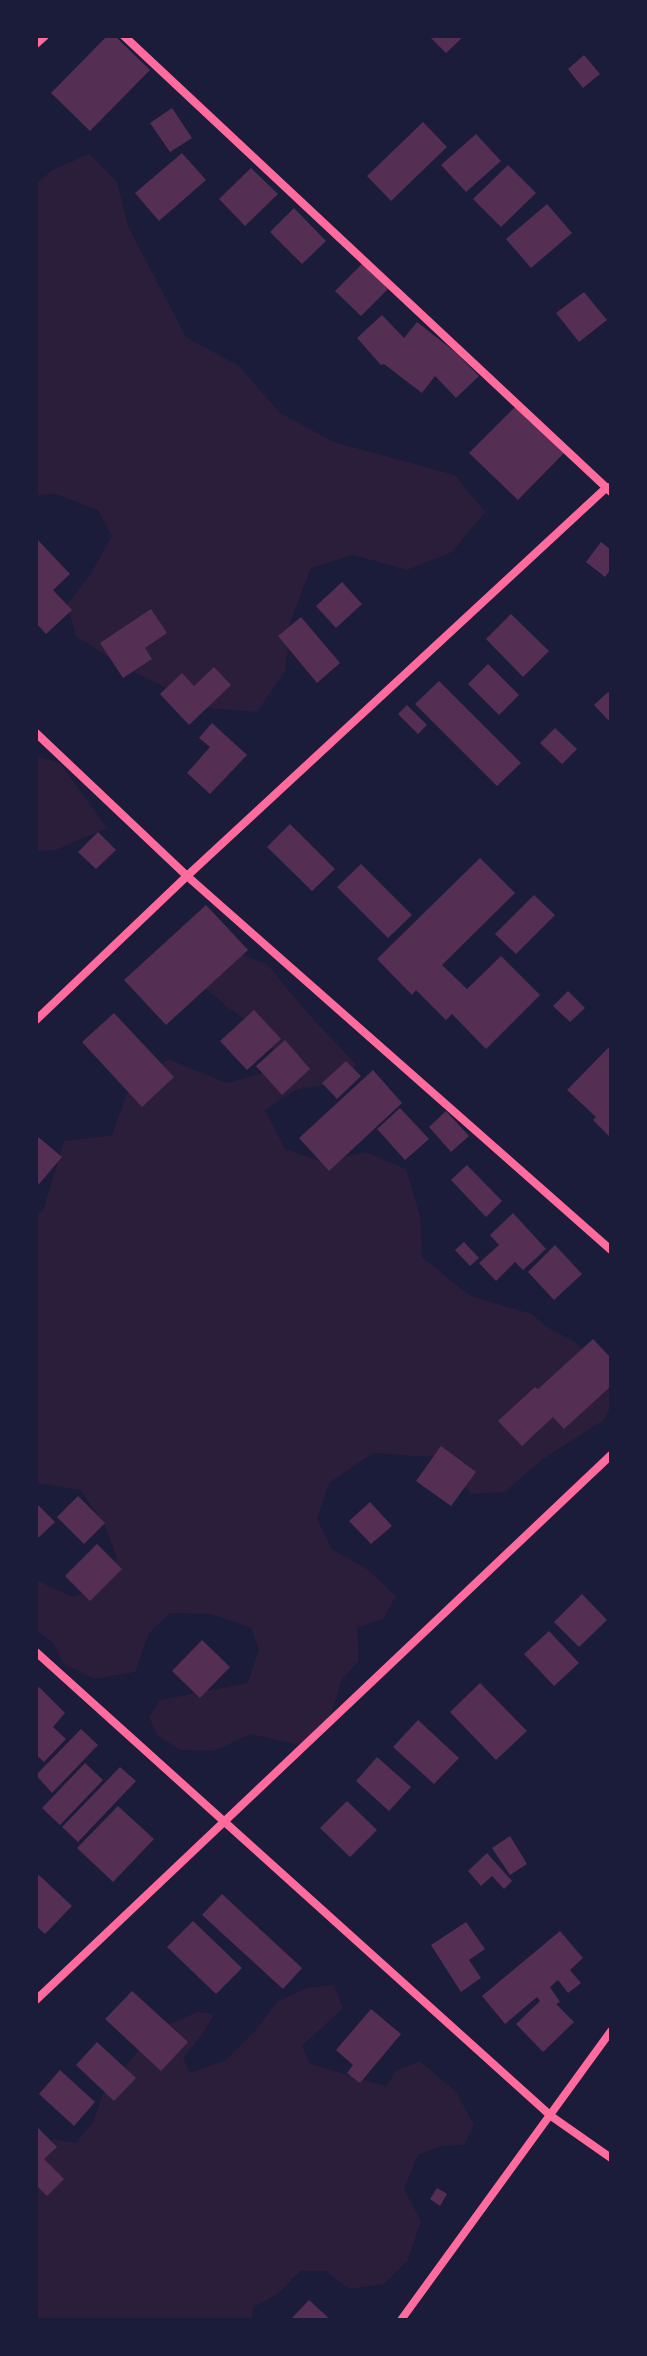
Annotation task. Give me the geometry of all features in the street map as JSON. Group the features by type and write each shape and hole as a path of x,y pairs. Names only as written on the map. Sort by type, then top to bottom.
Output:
{"street":[{"path":"36,44 45,36"},
{"path":"36,1020 187,876 609,490 124,36"},
{"path":"36,733 187,876 611,1250"},
{"path":"36,2000 611,1455"},
{"path":"36,1652 551,2116 611,2158"},
{"path":"401,2320 611,2031"}],"shaded area":[{"path":"89,154 117,182 129,228 186,337 239,366 280,413 334,442 455,475 485,512 452,552 407,570 353,555 311,568 291,620 285,671 257,712 207,708 120,665 76,636 67,604 90,575 112,536 98,510 55,494 36,495 36,184 52,170"},
{"path":"36,756 60,763 107,828 56,850 36,851"},
{"path":"225,948 267,964 356,1064 344,1083 297,1089 265,1110 285,1149 322,1162 366,1152 406,1169 420,1216 422,1257 470,1296 532,1314 547,1327 575,1342 601,1367 611,1385 611,1406 604,1420 543,1459 505,1492 471,1494 442,1456 373,1453 329,1483 317,1519 332,1549 367,1569 396,1596 383,1619 357,1628 359,1661 342,1679 328,1725 298,1745 251,1734 214,1751 180,1750 157,1735 149,1717 160,1700 248,1683 259,1649 251,1628 211,1614 170,1613 149,1633 135,1672 94,1679 64,1664 53,1643 36,1630 36,1580 73,1597 103,1585 117,1558 104,1523 80,1490 36,1483 36,1214 43,1211 64,1141 112,1135 127,1093 168,1059 227,1083 274,1070 272,1038 227,1007 192,976"},
{"path":"334,1985 343,2008 302,2046 310,2064 386,2086 397,2070 420,2061 456,2092 474,2125 464,2145 441,2146 418,2155 404,2189 421,2221 408,2260 384,2284 350,2289 325,2271 300,2271 278,2294 254,2307 251,2320 36,2320 36,2155 53,2139 76,2143 93,2122 103,2094 154,2031 197,2012 214,2014 203,2034 183,2058 190,2073 226,2060 254,2032 277,2002 306,1988"}],"building":[{"path":"107,36 115,36 150,70 90,131 51,93"},
{"path":"429,36 464,36 446,53"},
{"path":"584,55 600,74 583,88 568,69"},
{"path":"172,108 192,138 170,152 150,123"},
{"path":"423,122 447,147 391,201 367,176"},
{"path":"476,134 501,161 466,192 441,165"},
{"path":"182,153 206,180 159,221 135,193"},
{"path":"508,165 536,193 501,227 473,199"},
{"path":"251,168 278,194 245,226 219,199"},
{"path":"547,204 572,233 531,268 506,239"},
{"path":"294,208 326,241 302,264 270,232"},
{"path":"363,263 388,289 361,316 335,291"},
{"path":"584,292 607,320 579,342 556,313"},
{"path":"382,315 404,338 417,322 454,351 479,376 456,398 435,376 422,393 384,364 381,365 357,338"},
{"path":"516,406 564,453 518,500 469,453"},
{"path":"36,538 70,574 53,590 72,610 46,634 36,623"},
{"path":"601,542 611,550 611,569 605,577 586,562"},
{"path":"342,582 362,604 336,628 316,606"},
{"path":"151,609 167,633 145,648 152,659 123,678 100,643"},
{"path":"511,614 549,651 523,677 486,639"},
{"path":"301,617 340,663 317,683 278,636"},
{"path":"488,664 519,695 499,715 468,684"},
{"path":"214,667 231,685 189,725 160,694 182,673 194,686"},
{"path":"439,681 521,763 497,786 415,704"},
{"path":"608,692 611,695 611,723 594,705"},
{"path":"407,705 427,725 418,734 398,714"},
{"path":"212,723 247,755 210,794 187,773 210,747 199,738"},
{"path":"555,728 577,749 562,764 540,743"},
{"path":"290,824 335,869 312,891 267,847"},
{"path":"98,832 116,850 96,869 78,852"},
{"path":"480,858 515,893 442,965 467,989 501,956 540,995 486,1049 452,1014 446,1020 416,990 412,995 377,959"},
{"path":"361,864 412,915 388,938 337,887"},
{"path":"534,895 555,915 516,954 495,934"},
{"path":"206,905 248,950 166,1025 124,980"},
{"path":"568,991 585,1008 570,1022 553,1006"},
{"path":"254,1010 281,1039 247,1070 220,1041"},
{"path":"114,1013 174,1077 142,1107 82,1042"},
{"path":"285,1040 310,1069 282,1095 256,1066"},
{"path":"611,1045 611,1138 593,1120 596,1117 567,1090"},
{"path":"346,1061 361,1076 337,1099 322,1083"},
{"path":"373,1070 402,1103 329,1171 299,1138"},
{"path":"400,1108 429,1139 405,1160 377,1129"},
{"path":"446,1111 469,1136 451,1152 429,1127"},
{"path":"36,1135 62,1157 39,1184 36,1182"},
{"path":"467,1165 502,1201 486,1217 451,1180"},
{"path":"513,1213 546,1249 523,1270 515,1262 496,1281 479,1263 499,1245 490,1235"},
{"path":"464,1242 479,1258 470,1266 455,1250"},
{"path":"555,1245 582,1274 554,1300 528,1272"},
{"path":"593,1339 611,1358 611,1386 564,1429 553,1417 522,1446 498,1421"},
{"path":"441,1446 476,1472 451,1506 416,1481"},
{"path":"78,1496 105,1523 84,1544 57,1517"},
{"path":"370,1502 392,1526 371,1544 349,1521"},
{"path":"36,1503 55,1522 36,1540"},
{"path":"97,1544 122,1569 90,1601 65,1576"},
{"path":"582,1594 607,1620 579,1647 554,1622"},
{"path":"549,1631 579,1663 554,1686 524,1654"},
{"path":"202,1640 230,1667 200,1698 172,1671"},
{"path":"480,1683 527,1731 496,1760 450,1712"},
{"path":"39,1687 65,1713 53,1727 66,1739 44,1762 36,1755 36,1690"},
{"path":"418,1720 459,1758 434,1784 393,1747"},
{"path":"81,1729 98,1745 52,1793 36,1775"},
{"path":"377,1757 411,1787 389,1811 356,1781"},
{"path":"85,1763 103,1780 60,1825 42,1808"},
{"path":"120,1767 136,1781 78,1842 62,1827"},
{"path":"347,1801 377,1830 350,1857 320,1828"},
{"path":"118,1806 154,1839 113,1882 77,1848"},
{"path":"510,1836 527,1864 510,1875 492,1848"},
{"path":"487,1853 512,1881 504,1889 492,1876 481,1886 468,1871"},
{"path":"39,1875 72,1906 45,1934 36,1926 36,1878"},
{"path":"222,1894 302,1968 283,1989 202,1915"},
{"path":"193,1921 242,1968 216,1994 167,1947"},
{"path":"466,1922 485,1949 469,1960 481,1978 461,1992 431,1945"},
{"path":"560,1931 583,1958 570,1970 581,1983 568,1993 558,1980 550,1987 560,2002 556,2004 574,2022 543,2052 516,2024 540,2001 537,1997 505,2024 482,1996"},
{"path":"132,1991 188,2042 161,2071 105,2019"},
{"path":"371,2009 401,2034 360,2083 347,2073 353,2065 336,2050"},
{"path":"97,2042 136,2078 114,2101 76,2065"},
{"path":"60,2070 95,2102 74,2126 39,2094"},
{"path":"36,2126 57,2147 44,2159 64,2179 47,2196 36,2185"},
{"path":"437,2188 447,2194 440,2206 430,2199"},
{"path":"309,2300 331,2320 290,2320"}]}
